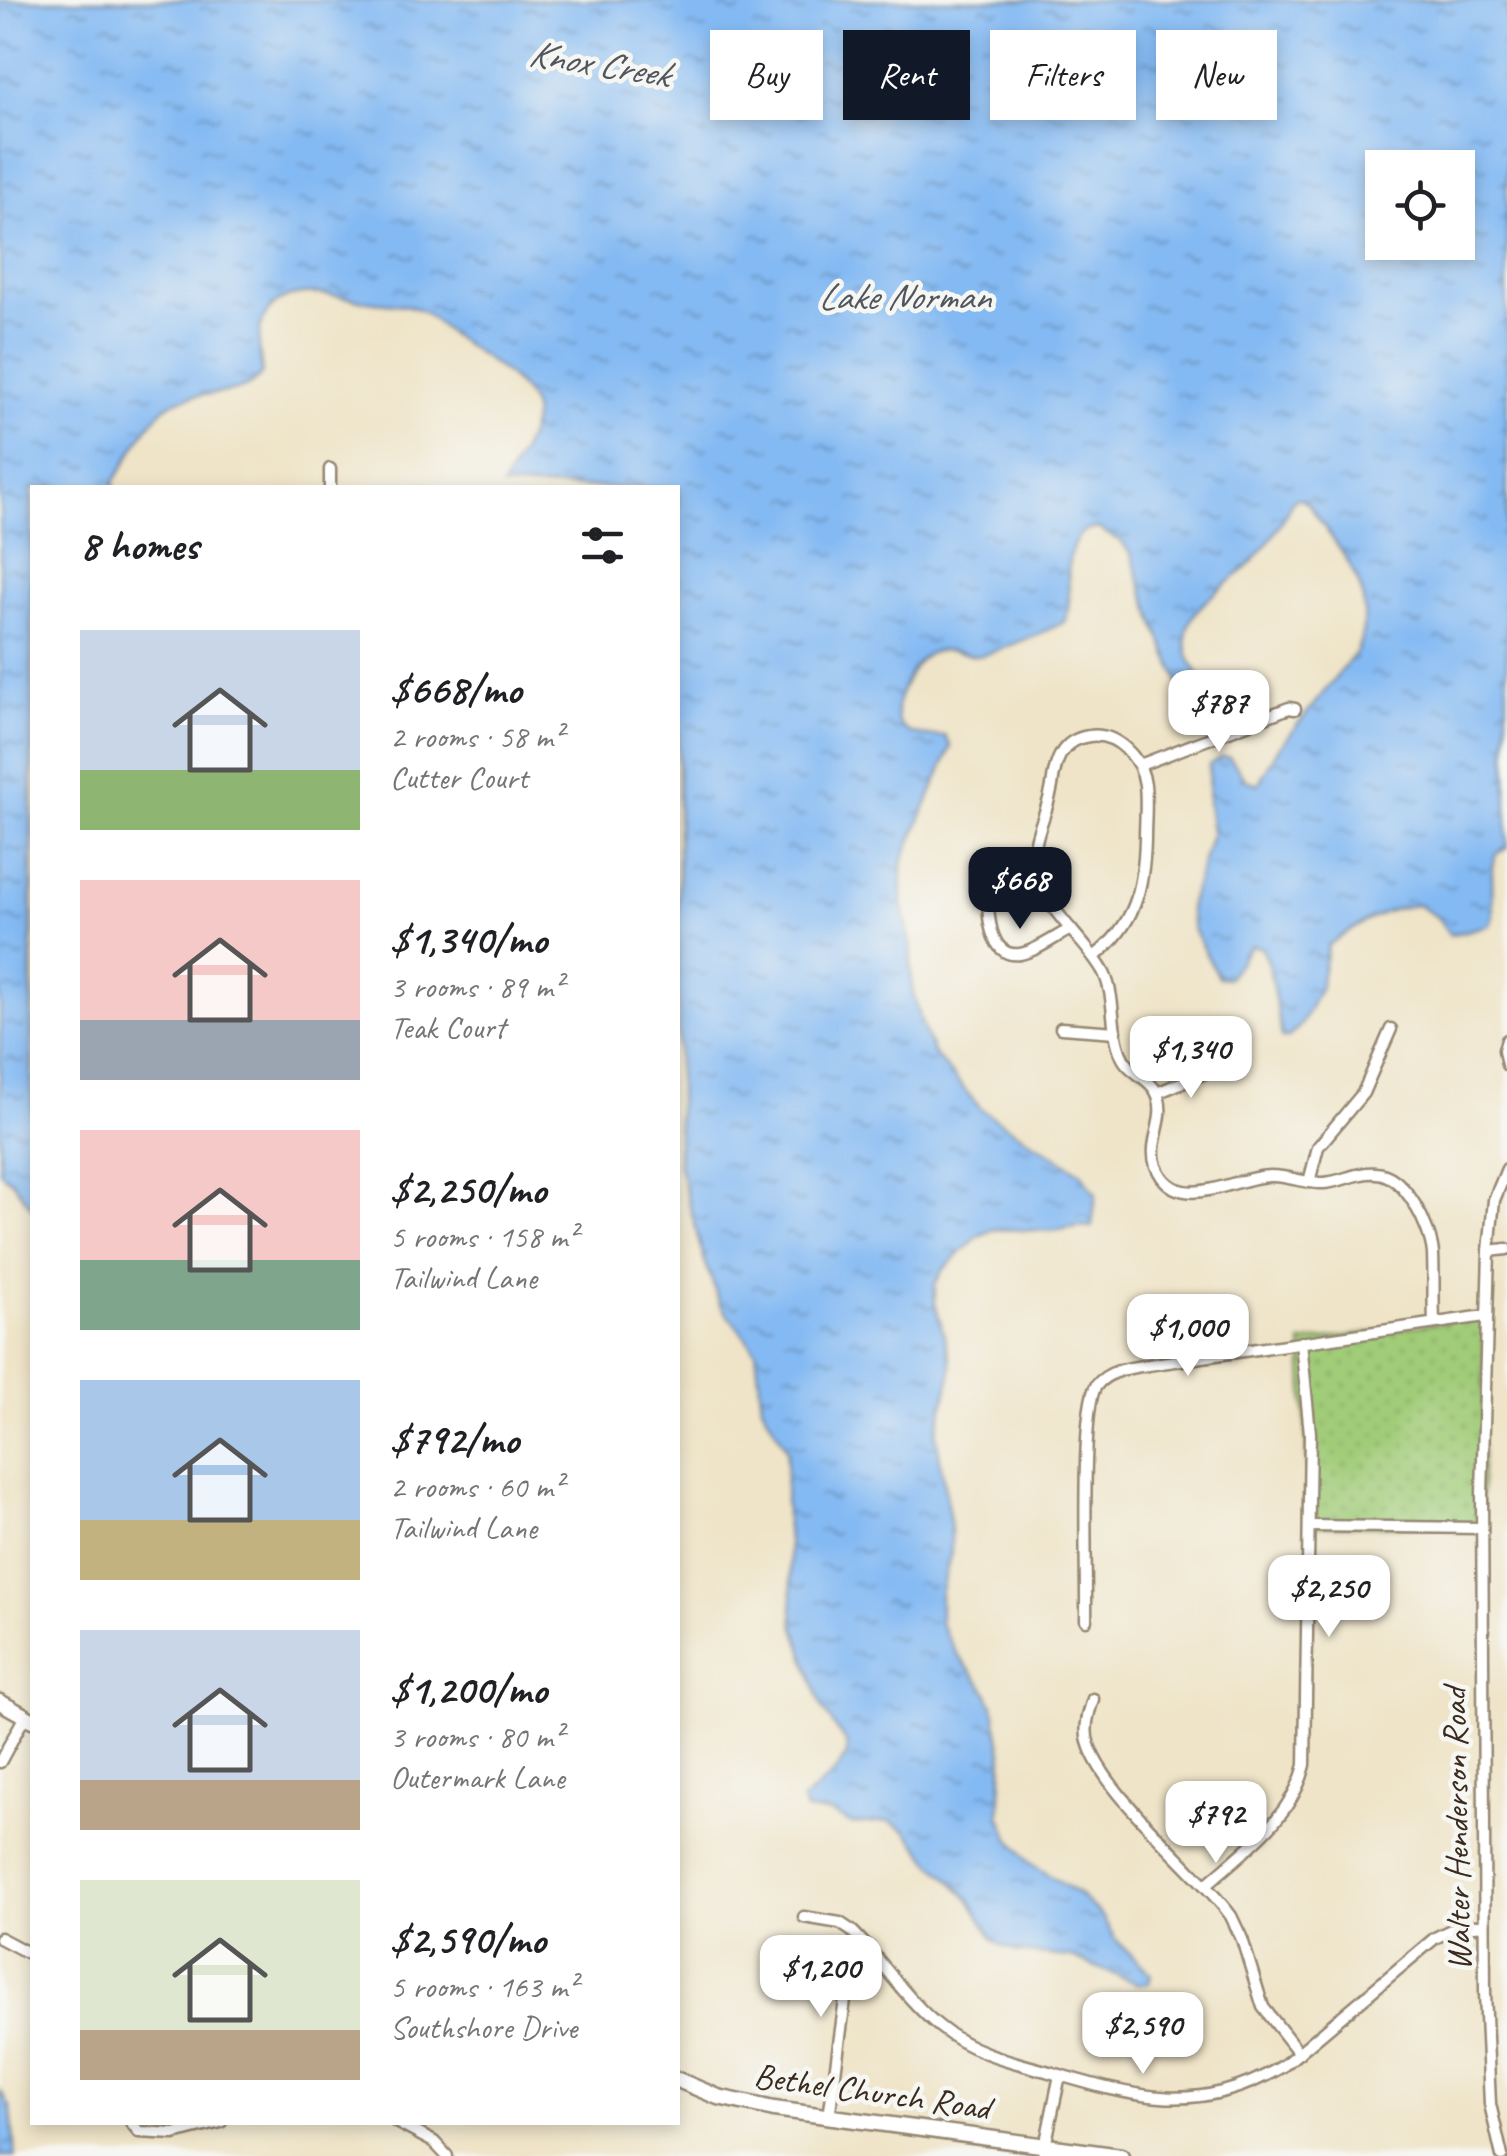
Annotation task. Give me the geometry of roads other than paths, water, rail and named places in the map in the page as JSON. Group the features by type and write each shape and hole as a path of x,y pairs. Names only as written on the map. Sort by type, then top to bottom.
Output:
{"street":[{"path":"330,469 330,485"},
{"path":"1140,766 1295,709"},
{"path":"1094,958 1126,926 1141,893 1146,797 1140,766 1120,744 1102,736 1074,741 1058,757 1036,842 1034,867 1042,890 1094,958 1108,984 1122,1059 1157,1093 1160,1108 1154,1145 1162,1176 1179,1189 1205,1192 1271,1176 1325,1183 1374,1172 1402,1184 1430,1243 1434,1322"},
{"path":"989,890 989,921 994,938 1006,952 1019,954 1072,928"},
{"path":"1061,1028 1116,1032"},
{"path":"1309,1182 1318,1148 1363,1093 1391,1029"},
{"path":"1507,1040 1507,1065"},
{"path":"1157,1093 1210,1071"},
{"name":"Walter Henderson Road","path":"1502,2156 1490,2104 1484,1925 1482,1528 1489,1251 1494,1200 1507,1168"},
{"path":"1489,1251 1507,1249"},
{"path":"1086,1620 1088,1409 1095,1388 1115,1372 1485,1316"},
{"path":"1206,1885 1284,1813 1302,1779 1308,1750 1310,1409 1301,1342"},
{"path":"1309,1526 1482,1528"},
{"path":"1093,1700 1087,1736 1100,1769 1206,1885 1237,1926 1263,2007 1298,2053"},
{"path":"0,1702 29,1718 0,1762"},
{"path":"804,1917 840,1923 869,1947 920,2008 955,2037 986,2053 1142,2097 1203,2097 1264,2078 1435,1938 1455,1928 1484,1925"},
{"path":"0,1938 30,1954"},
{"path":"829,2117 848,1978 869,1947"},
{"path":"1044,2151 1060,2075"},
{"name":"Bethel Church Road","path":"680,2081 742,2103 1044,2151 1121,2156"},
{"path":"133,2125 139,2132 158,2135 207,2125"},
{"path":"402,2125 434,2142 447,2156"}],"water":[{"name":"Lake Norman","path":"0,0 1507,0 1507,848 1496,854 1492,867 1490,925 1450,935 1437,917 1417,905 1392,910 1359,925 1328,945 1319,989 1301,1025 1288,1038 1282,1038 1269,965 1262,948 1251,945 1228,978 1218,977 1193,929 1189,907 1212,831 1209,765 1229,757 1246,780 1258,784 1278,749 1357,651 1363,629 1361,590 1354,573 1309,504 1301,498 1293,500 1255,559 1207,599 1189,623 1188,654 1210,694 1208,702 1192,714 1131,554 1122,542 1097,528 1083,531 1070,554 1068,611 1064,622 982,655 948,650 930,653 909,675 897,709 897,719 905,730 921,736 945,736 951,747 902,863 902,903 910,943 912,989 925,1034 934,1054 982,1110 1080,1172 1096,1194 1092,1227 1053,1231 994,1229 977,1237 943,1270 935,1284 935,1303 951,1361 936,1434 951,1528 951,1553 940,1594 940,1623 994,1708 1003,1757 1000,1815 1009,1837 1029,1862 1078,1894 1102,1916 1115,1939 1151,1974 1149,1983 1138,1984 1072,1957 1018,1952 1001,1945 993,1939 969,1898 931,1862 907,1831 889,1821 852,1824 831,1813 806,1810 802,1801 836,1772 847,1755 847,1744 822,1708 794,1624 785,1501 787,1450 762,1406 756,1351 720,1304 680,1170 680,485 503,485 531,428 533,410 529,399 498,367 420,310 325,294 282,299 271,307 261,326 262,373 242,388 177,400 166,407 145,432 114,485 30,485 30,1205 0,1172"},
{"path":"0,2091 11,2109 15,2156 0,2156"}],"water label":[{"name":"Knox Creek","path":"599,63"}]}
